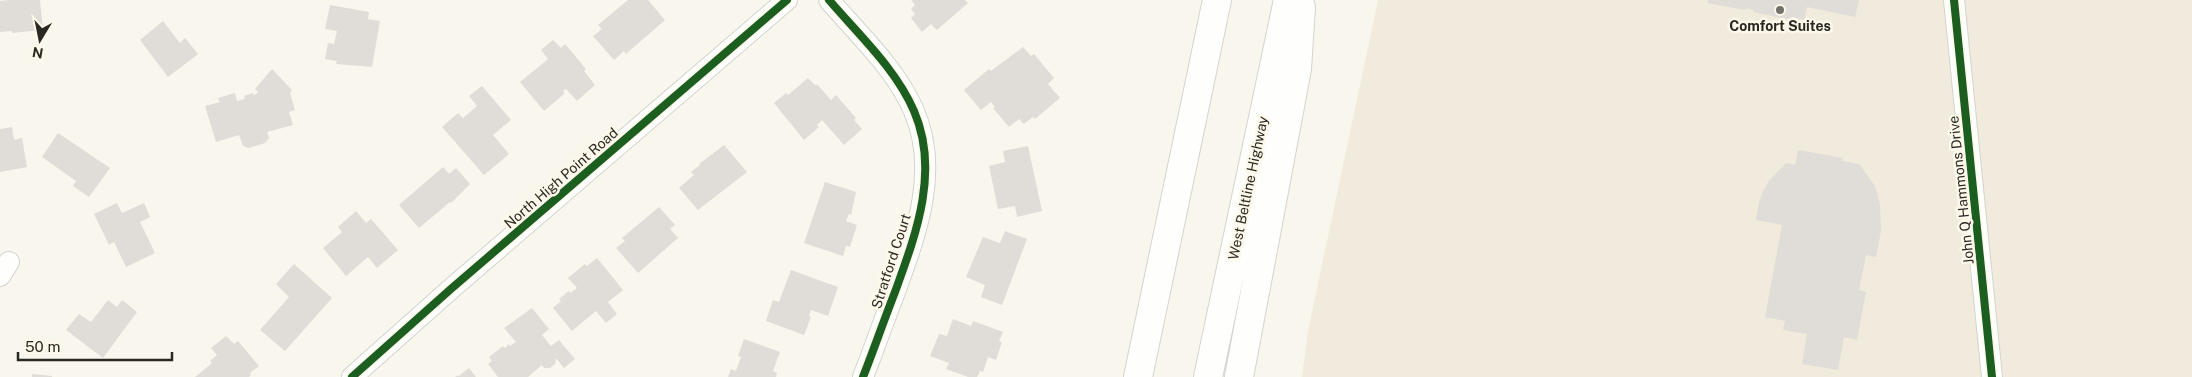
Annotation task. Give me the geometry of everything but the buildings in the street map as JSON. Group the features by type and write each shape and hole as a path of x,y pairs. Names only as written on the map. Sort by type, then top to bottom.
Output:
{"highway":[{"path":"1138,377 1216,0"},
{"name":"West Beltline Highway","path":"1208,377 1288,0"},
{"path":"1239,377 1297,69 1302,0"},
{"path":"1119,377 1160,210 1183,163"}],"street":[{"name":"North High Point Road","path":"352,377 452,288 787,0"},
{"name":"Stratford Court","path":"829,0 877,55 901,87 914,112 922,136 926,162 924,189 913,244 863,377"},
{"name":"John Q Hammons Drive","path":"1954,0 1992,377"}],"shaded area":[{"path":"1378,0 2192,0 2192,377 1302,377 1308,331"}],"cycle path":[{"path":"352,377 452,288 787,0"},
{"path":"829,0 876,53 897,81 914,111 922,134 925,156 925,179 917,225 903,270 863,377"},
{"path":"1954,0 1992,377"}],"place":[{"name":"Comfort Suites","path":"1780,10"}]}
